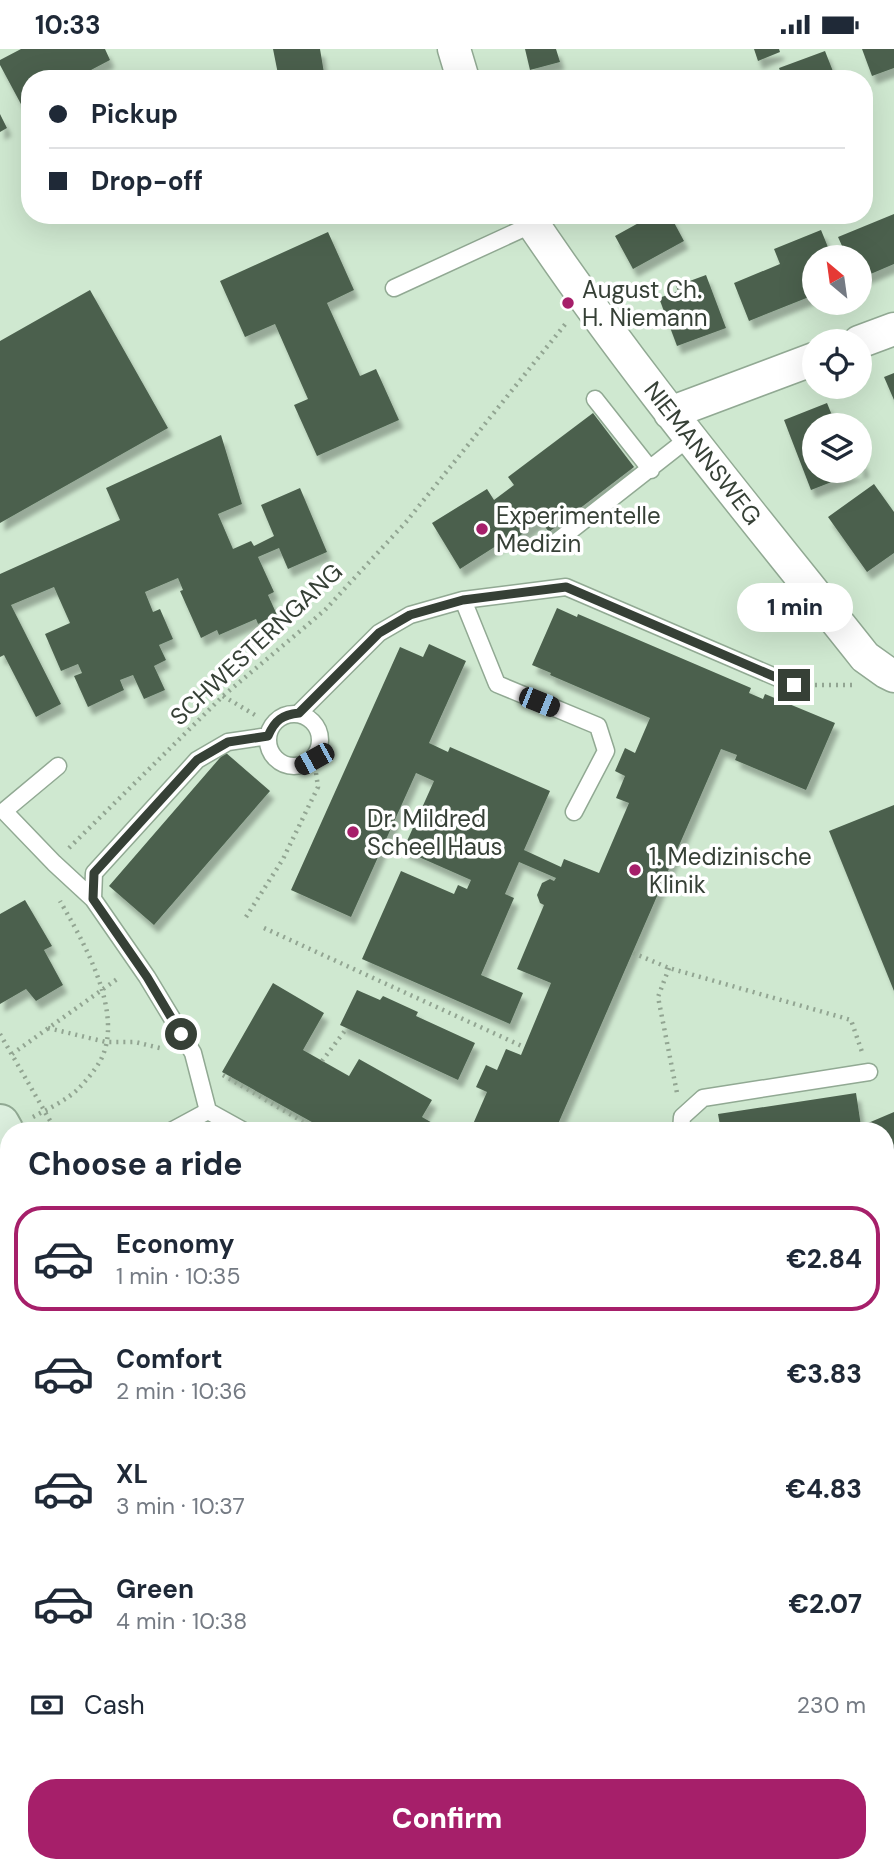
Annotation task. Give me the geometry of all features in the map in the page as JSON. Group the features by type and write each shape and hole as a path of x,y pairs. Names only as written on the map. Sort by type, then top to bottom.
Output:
{"street":[{"path":"454,49 460,70"},
{"name":"NIEMANNSWEG","path":"533,224 585,300 670,413 865,657 894,676"},
{"path":"872,337 894,329"},
{"path":"670,413 802,364"}],"lane":[{"path":"394,288 522,224"},
{"path":"595,399 651,470"},
{"path":"551,545 651,470 690,437"},
{"path":"299,713 316,723 322,741 314,759 299,767 283,765 270,753 268,736 274,723 285,715 299,713 379,633 410,615 463,600 566,587 794,685"},
{"path":"463,600 497,684 598,726 606,751 574,812"},
{"path":"93,899 94,873 197,760 228,742 268,736"},
{"path":"58,766 4,811 93,899 147,977 193,1053 208,1111 228,1122"},
{"path":"683,1122 703,1098 869,1072"},
{"path":"188,1122 208,1111"}],"path":[{"name":"SCHWESTERNGANG","path":"54,863 223,696 325,610 397,532 585,300"},
{"path":"794,685 853,685"},
{"path":"223,696 239,707"},
{"path":"246,917 283,859 318,787 314,759"},
{"path":"45,1110 77,1090 100,1062 106,1042 107,1024 103,990 89,951 50,879 54,863"},
{"path":"264,928 524,1047"},
{"path":"633,953 669,968 851,1020 869,1072"},
{"path":"669,968 658,997 681,1122"},
{"path":"12,1053 103,990"},
{"path":"48,1028 106,1042 135,1042 172,1051 303,1122"},
{"path":"322,1061 347,1028"},
{"path":"0,1034 51,1122"}],"building":[{"path":"21,49 105,49 110,60 91,70 21,70 21,104 0,65 0,60"},
{"path":"273,49 320,49 324,70 277,70"},
{"path":"525,49 556,49 560,62 530,70"},
{"path":"754,49 779,49 780,52 758,61"},
{"path":"862,49 894,49 894,68 873,76 873,70 870,70"},
{"path":"825,51 832,70 780,70 779,68"},
{"path":"0,114 7,128 0,132"},
{"path":"894,214 894,264 872,273 872,245 842,245 838,237"},
{"path":"637,224 675,224 684,241 633,269 615,236"},
{"path":"821,230 827,245 802,245 802,300 749,321 734,283 780,264 774,249"},
{"path":"328,232 354,290 327,303 360,376 376,369 399,420 317,456 294,405 308,399 275,324 245,337 220,281"},
{"path":"706,275 726,328 677,346 659,298 678,291 676,286"},
{"path":"90,290 168,428 0,523 0,341"},
{"path":"894,373 894,400 884,377"},
{"path":"827,403 831,413 802,413 802,467 784,420"},
{"path":"593,413 634,467 549,532 540,520 517,538 515,534 460,569 432,523 487,489 494,500 514,485 508,477"},
{"path":"221,435 242,504 218,514 233,549 251,541 254,546 274,536 261,505 300,488 327,552 288,569 279,548 258,557 274,592 268,595 277,615 258,624 256,619 219,635 217,630 201,638 180,591 183,590 178,578 145,592 153,612 160,609 173,639 159,645 166,660 154,666 165,690 144,699 133,675 120,680 124,690 88,707 74,676 82,673 78,664 61,671 45,634 70,623 54,587 11,605 61,704 36,717 4,655 0,657 0,574 120,520 106,488"},
{"path":"808,483 829,483 811,490"},
{"path":"874,484 894,512 894,553 867,572 828,517"},
{"path":"557,608 577,617 578,614 751,688 749,693 763,699 765,694 835,723 806,790 735,760 737,755 721,749 559,1122 474,1122 487,1092 476,1087 486,1065 497,1070 506,1049 521,1055 551,983 517,969 544,905 540,903 537,895 542,883 550,879 554,881 556,878 519,862 505,894 514,898 481,975 523,993 510,1024 362,959 401,871 454,894 458,885 467,889 471,880 403,850 434,781 416,773 351,917 291,890 400,647 423,657 429,644 466,661 429,743 448,752 450,747 550,791 524,850 561,867 564,859 599,873 629,803 616,798 625,776 615,771 625,748 635,753 650,718 532,665"},
{"path":"225,752 270,791 154,925 109,886"},
{"path":"894,805 894,991 829,831"},
{"path":"25,900 52,946 44,950 63,985 36,1001 26,989 0,1004 0,914"},
{"path":"273,983 324,1013 303,1050 349,1076 359,1059 432,1100 422,1117 431,1122 312,1122 222,1072"},
{"path":"357,990 380,1000 383,996 418,1012 416,1016 475,1043 458,1080 340,1025"},
{"path":"856,1093 860,1122 719,1122 718,1114"},
{"path":"894,1112 894,1122 870,1122"}],"place":[{"name":"August Ch. H. Niemann","path":"568,303"},
{"name":"Experimentelle Medizin","path":"482,529"},
{"name":"Dr. Mildred Scheel Haus","path":"353,832"},
{"name":"1. Medizinische Klinik","path":"635,870"}],"route":[{"path":"181,1034 147,977 93,899 94,873 197,760 228,742 268,736 274,723 285,715 299,713 379,633 410,615 463,600 566,587 794,685"}]}
